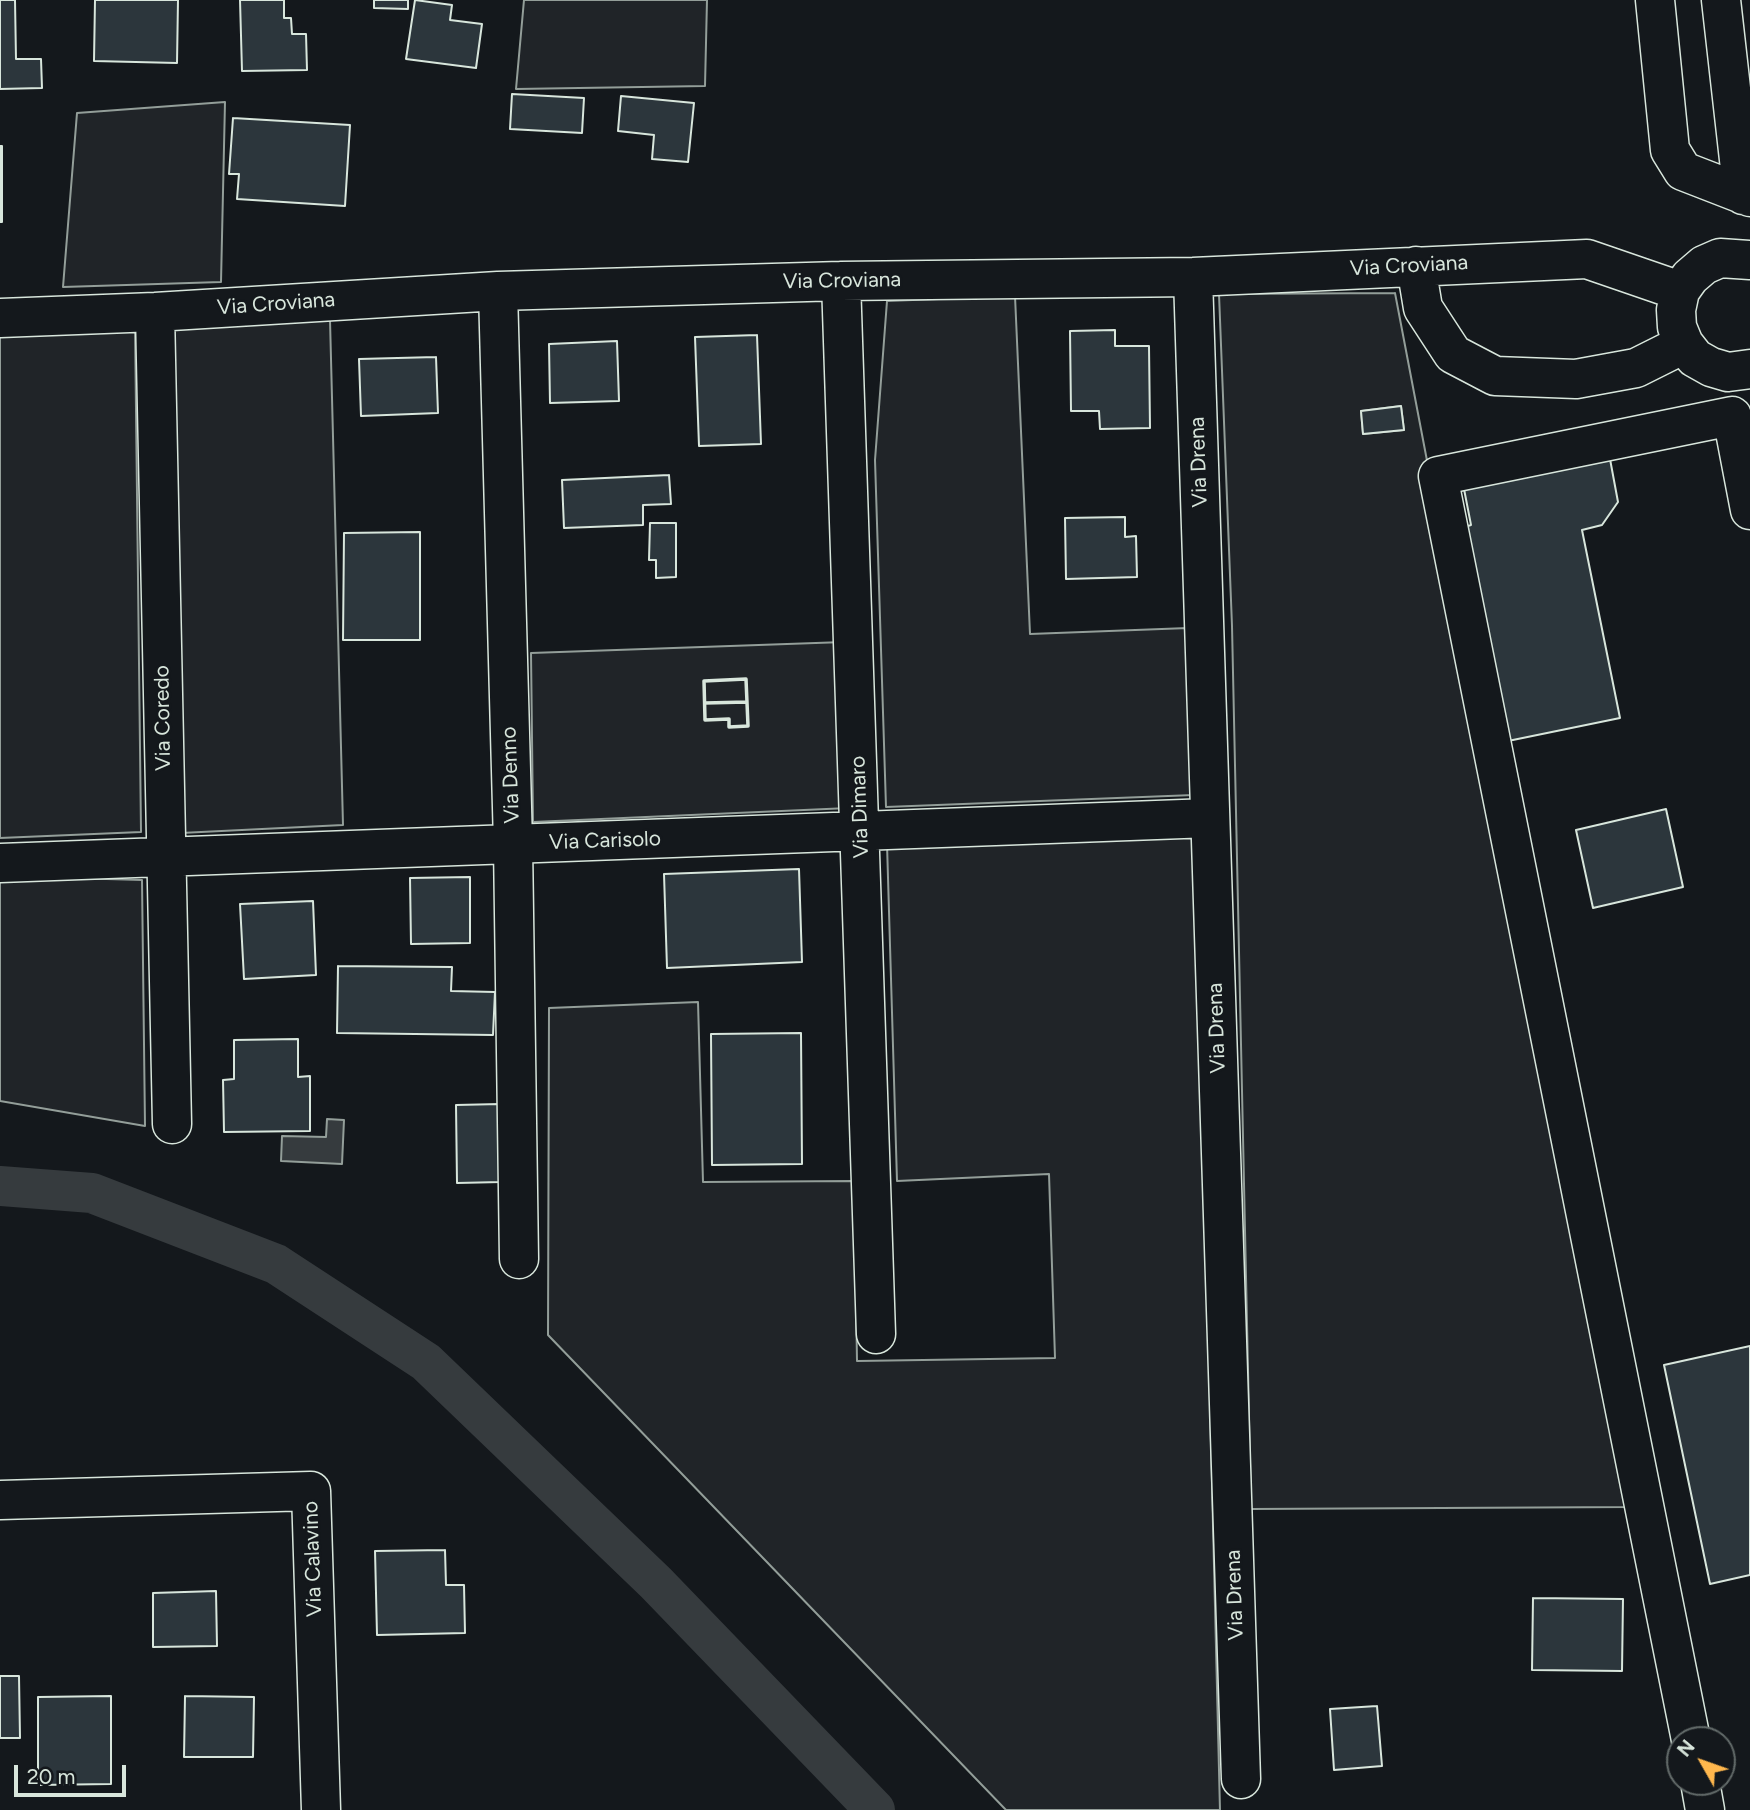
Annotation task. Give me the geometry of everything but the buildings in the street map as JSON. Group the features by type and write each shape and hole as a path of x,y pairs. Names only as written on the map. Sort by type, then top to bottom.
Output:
{"street":[{"path":"1655,0 1670,150 1683,171 1747,196 1721,0"},
{"path":"1750,260 1720,258 1704,265 1690,276 1680,291 1676,310 1677,327 1684,344 1695,358 1728,372 1750,369"},
{"name":"Via Croviana","path":"0,318 155,312 498,291 841,281 1193,277 1587,259 1680,291"},
{"path":"1416,266 1423,308 1453,354 1495,376 1576,379 1636,368 1684,344"},
{"name":"Via Drena","path":"1193,277 1241,1779"},
{"name":"Via Dimaro","path":"841,281 876,1334"},
{"name":"Via Denno","path":"498,291 513,844 519,1259"},
{"name":"Via Coredo","path":"155,312 172,1124"},
{"path":"1688,1726 1438,476 1732,416 1750,510"},
{"name":"Via Carisolo","path":"0,863 1210,818"},
{"name":"Via Calavino","path":"0,1500 311,1491 321,1810"}],"shaded area":[{"path":"524,0 707,0 705,86 516,89"},
{"path":"225,102 221,282 63,287 77,113"},
{"path":"1395,293 1631,1507 1251,1509 1232,626 1219,294","holes":["1401,406 1404,430 1363,434 1361,411"]},
{"path":"1015,296 1030,634 1188,628 1194,795 886,807 875,460 887,301"},
{"path":"330,320 343,825 181,833 170,329"},
{"path":"135,326 141,832 0,838 0,331"},
{"path":"844,642 849,808 533,822 531,653"},
{"path":"1196,830 1220,1810 1006,1810 548,1335 549,1008 698,1002 703,1182 854,1181 857,1361 1055,1358 1049,1174 897,1181 887,844"},
{"path":"0,876 142,880 145,1126 0,1101"},
{"path":"327,1119 344,1120 342,1164 281,1161 282,1136 326,1137"}],"waterway":[{"path":"0,1186 92,1193 276,1264 426,1362 656,1583 875,1810"}],"wall":[{"path":"746,679 748,726 729,727 729,719 705,720 704,681 746,679"},
{"path":"705,703 747,702"}]}
